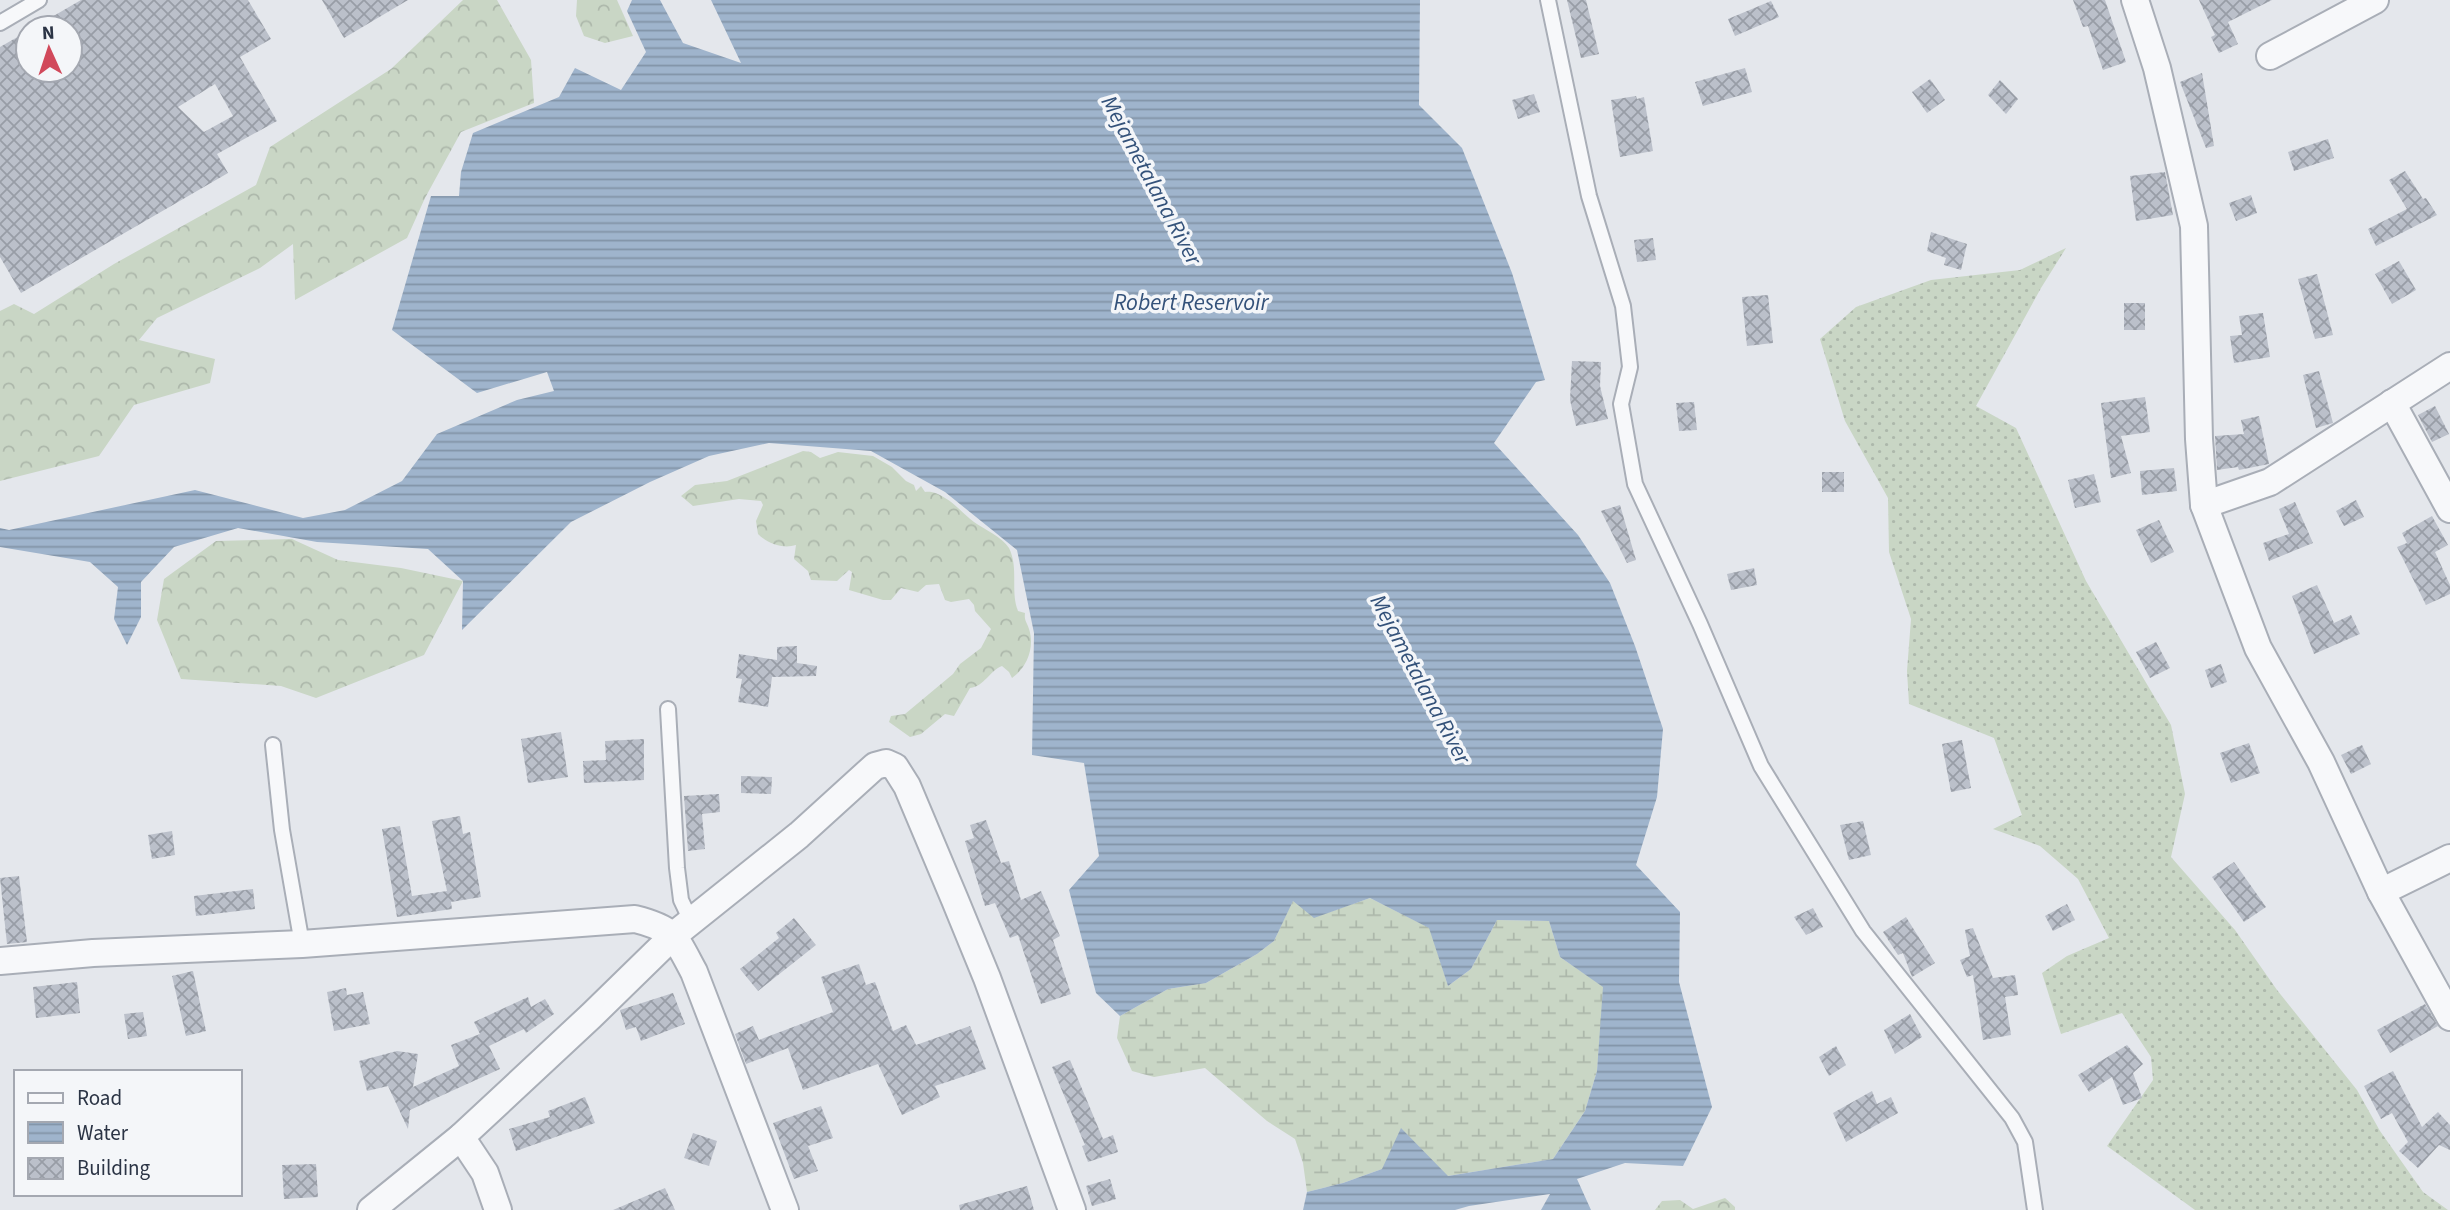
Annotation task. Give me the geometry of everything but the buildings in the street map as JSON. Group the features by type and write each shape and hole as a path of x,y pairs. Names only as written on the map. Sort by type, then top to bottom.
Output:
{"street":[{"path":"2136,0 2157,68 2194,226 2199,439 2204,505 2258,648 2321,762 2381,892 2450,1017"},
{"path":"2270,56 2375,0"},
{"path":"2204,505 2270,482 2450,366"},
{"path":"2392,403 2450,509"},
{"path":"371,1210 461,1137 683,928 799,835 876,766 886,763 895,767 907,786 987,978 1072,1210"},
{"path":"2381,892 2450,858"},
{"path":"0,961 93,953 302,944 635,919 683,928"},
{"path":"683,928 694,972 785,1210"},
{"path":"461,1137 485,1173 498,1210"}],"lane":[{"path":"0,23 40,0"},
{"path":"1548,0 1589,196 1623,306 1630,367 1621,404 1635,484 1700,624 1761,766 1863,931 2012,1118 2025,1142 2035,1210"},
{"path":"668,709 683,928"},
{"path":"273,745 282,830 302,944"}],"green space":[{"path":"463,0 497,0 531,60 534,103 461,132 425,198 407,238 295,300 293,244 260,268 157,318 139,340 215,359 210,383 134,405 99,456 0,481 0,311 14,304 34,314 114,264 256,185 270,147 391,69"},
{"path":"577,0 617,0 633,36 605,43 584,36 576,16"},
{"path":"2066,248 1976,406 2016,428 2086,581 2171,725 2185,794 2171,857 2235,930 2277,990 2357,1090 2380,1131 2423,1192 2448,1210 2195,1210 2107,1146 2153,1080 2151,1057 2122,1013 2061,1034 2042,973 2067,956 2109,938 2078,879 2040,846 1993,829 2022,815 1994,738 1909,704 1907,671 1911,619 1889,552 1888,498 1845,421 1820,339 1856,307 1931,280 2020,270"},
{"path":"803,451 811,452 820,458 838,452 873,456 892,467 914,485 916,491 921,486 925,492 933,492 943,497 1006,544 1012,556 1018,611 1025,613 1031,636 1026,663 1017,674 1012,678 1002,666 998,668 980,684 970,688 954,716 945,714 921,734 910,737 889,722 891,716 905,714 953,674 960,664 981,648 991,629 975,611 969,599 951,602 945,600 939,584 926,585 918,592 901,588 891,600 883,600 849,590 852,572 849,570 837,581 811,580 808,571 794,559 796,545 776,545 758,534 756,521 763,505 761,501 739,499 693,506 681,496 695,485 727,481"},
{"path":"292,539 338,560 401,568 463,581 424,655 316,698 281,686 181,679 157,620 164,579 216,541"},
{"path":"1370,898 1430,928 1448,986 1471,969 1497,920 1549,921 1560,957 1604,987 1597,1071 1585,1111 1553,1159 1448,1176 1382,1169 1307,1192 1303,1163 1295,1139 1267,1121 1205,1068 1154,1077 1132,1071 1117,1038 1120,1016 1168,989 1206,983 1257,954 1274,941 1293,900 1315,917"},
{"path":"1725,1198 1735,1210 1655,1210 1662,1201 1680,1200 1693,1209"}],"water":[{"name":"Robert Reservoir","path":"632,0 660,0 683,43 741,63 711,0 1420,0 1419,105 1462,148 1512,273 1545,380 1536,382 1494,443 1578,535 1610,583 1663,729 1657,797 1636,865 1680,912 1679,982 1712,1107 1683,1166 1625,1163 1577,1179 1591,1210 1541,1210 1550,1194 1455,1210 1303,1210 1307,1192 1382,1169 1401,1128 1448,1176 1553,1159 1585,1111 1597,1071 1603,987 1560,957 1549,921 1497,920 1471,969 1448,986 1429,928 1370,898 1314,918 1293,901 1274,941 1257,954 1206,983 1168,989 1120,1016 1096,993 1069,890 1099,856 1084,763 1032,755 1034,633 1017,550 945,492 871,451 769,443 709,456 571,522 462,630 463,581 428,549 317,542 238,528 174,547 141,582 141,617 127,645 114,619 118,587 90,562 0,547 0,528 9,530 195,490 303,518 345,510 402,481 437,434 517,400 554,391 547,372 477,393 392,330 431,196 459,196 461,172 473,133 559,97 575,68 621,90 646,52 627,11"}],"water label":[{"name":"Mejametalana River","path":"1152,180"},
{"name":"Mejametalana River","path":"1421,679"}]}
